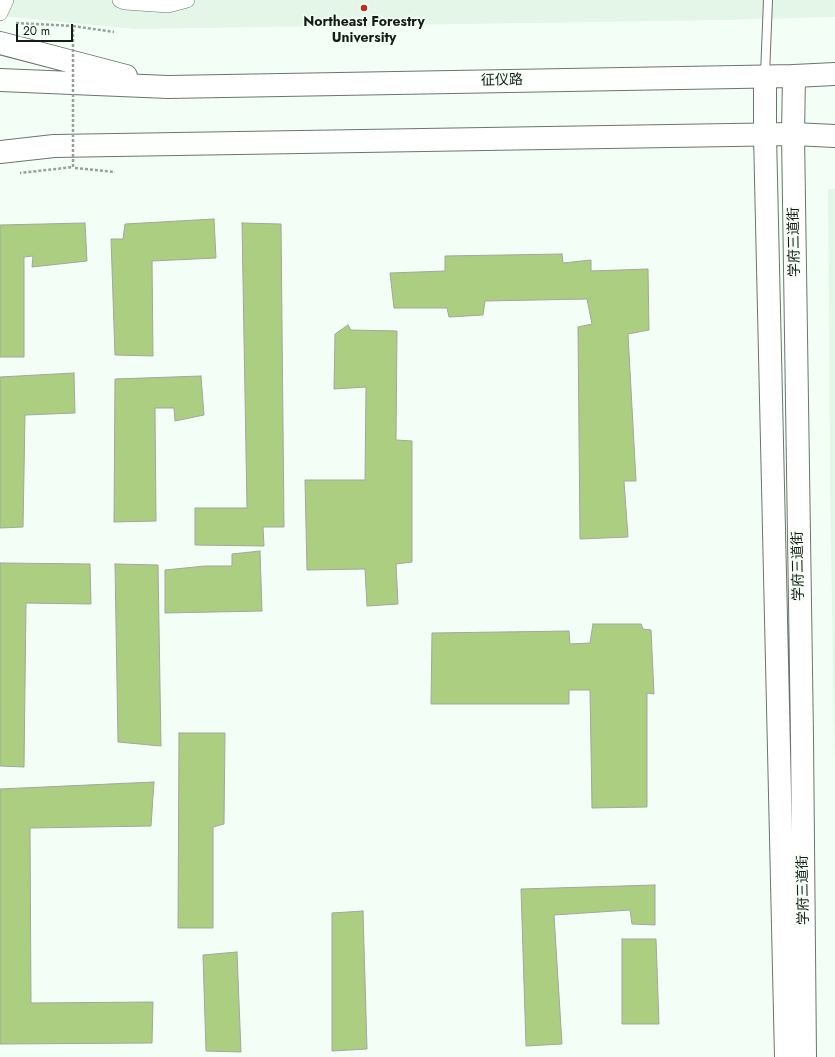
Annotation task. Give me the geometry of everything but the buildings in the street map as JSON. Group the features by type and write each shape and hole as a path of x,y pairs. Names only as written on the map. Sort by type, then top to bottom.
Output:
{"main road":[{"path":"0,43 168,87"},
{"name":"征仪路","path":"168,87 794,76 835,74"},
{"name":"学府三道街","path":"765,76 765,135 786,1057"},
{"name":"学府三道街","path":"794,76 793,134 805,1057"},
{"path":"0,80 168,87"},
{"path":"0,152 54,146 793,134 835,136"},
{"path":"0,141 54,146"}],"street":[{"path":"0,13 6,0"},
{"path":"120,0 125,2 168,5 185,0"}],"lane":[{"path":"765,76 768,0"}],"path":[{"path":"16,23 73,26 114,32"},
{"path":"73,26 73,168"},
{"path":"20,174 73,168 115,172"}],"shaded area":[{"name":"Northeast Forestry University","path":"0,0 835,0 835,17 136,29 0,16"},
{"path":"828,189 835,189 835,771 830,488"}],"place":[{"name":"Northeast Forestry University","path":"364,8"}]}
